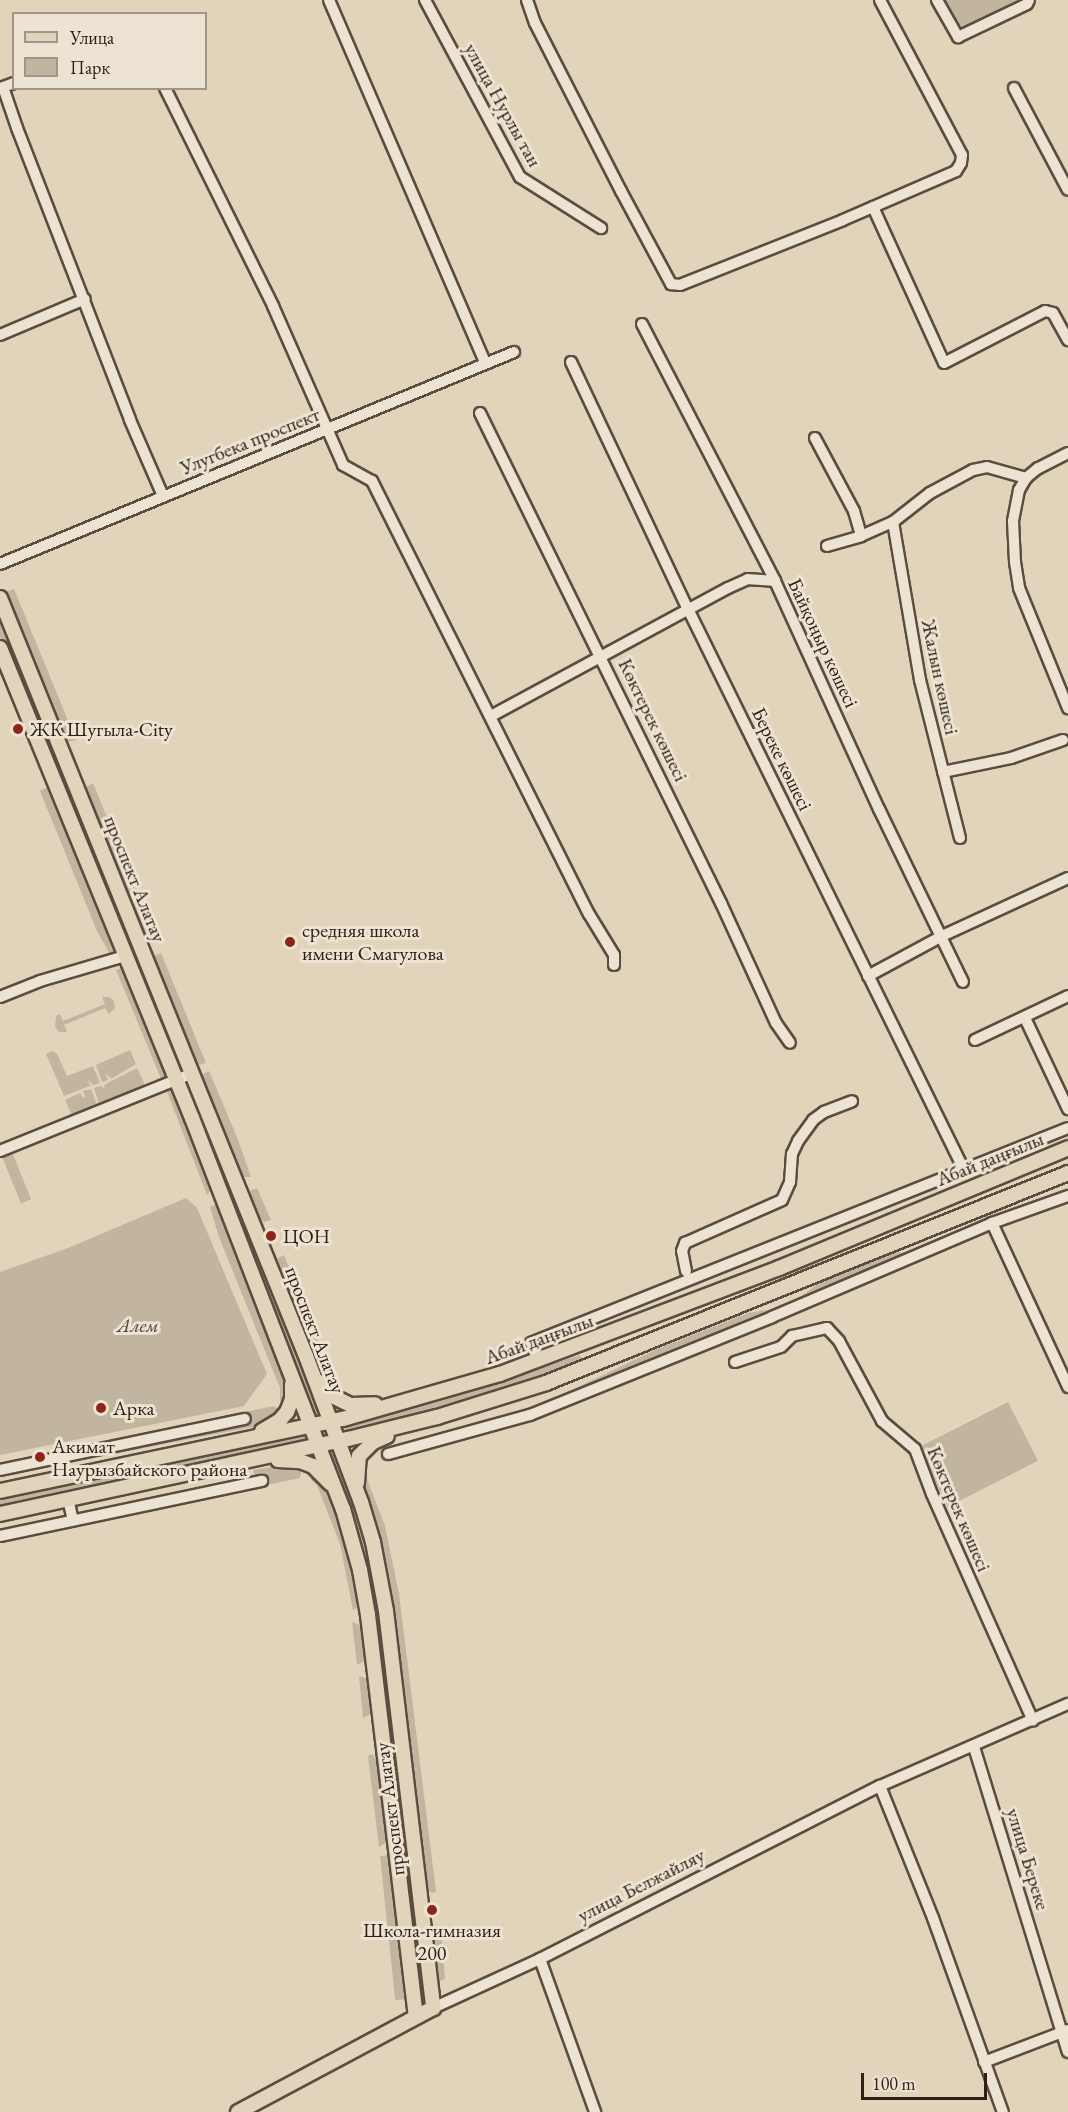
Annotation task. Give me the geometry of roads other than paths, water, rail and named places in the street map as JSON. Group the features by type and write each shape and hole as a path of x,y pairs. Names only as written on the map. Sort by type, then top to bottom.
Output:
{"main road":[{"name":"проспект Алатау","path":"0,598 193,1073 306,1356 361,1502 376,1558 392,1664 433,2008"},
{"name":"проспект Алатау","path":"0,648 288,1361 343,1509 360,1570 397,1846 416,2016"},
{"path":"58,792 76,785"},
{"path":"125,956 142,949"},
{"name":"Абай даңғылы","path":"0,1491 312,1425 431,1396 590,1342 1068,1148"},
{"path":"0,1514 337,1441 437,1417 546,1383 1068,1173"},
{"path":"590,1342 598,1362"},
{"path":"306,1356 328,1394 351,1405 431,1396"},
{"path":"244,1439 270,1428 287,1412 293,1390 288,1361"},
{"path":"361,1502 357,1466 364,1449 373,1442 437,1417"},
{"path":"249,1461 287,1460 313,1466 329,1482 343,1509"},
{"path":"374,1668 392,1664"},
{"path":"397,1846 414,1842"},
{"name":"улица Белжайляу","path":"238,2112 433,2008"}],"street":[{"path":"329,0 485,363"},
{"name":"улица Нурлы тан","path":"425,0 519,177 601,228"},
{"path":"527,0 535,23 671,284 690,283 744,258 957,171 962,155 880,0"},
{"path":"937,0 958,38 1029,0"},
{"path":"4,85 130,420 163,496"},
{"path":"1014,88 1068,190"},
{"path":"166,90 273,306 325,429 343,465 372,482 589,914 614,956 614,965"},
{"path":"873,207 944,363 1045,311 1053,313 1068,340"},
{"path":"0,335 85,298"},
{"name":"Байқоңыр көшесі","path":"642,324 775,581 879,808 963,982"},
{"name":"Улугбека проспект","path":"0,564 514,352"},
{"name":"Береке көшесі","path":"571,362 687,609 964,1170"},
{"name":"Көктерек көшесі","path":"480,413 601,655 777,1023 790,1043"},
{"path":"815,438 854,511 861,536"},
{"path":"1068,453 1038,468 1026,478 1014,505 1014,562 1022,596 1036,624 1068,708"},
{"path":"827,546 861,536 892,522 930,493 974,470 987,467 1026,478"},
{"name":"Жалын көшесі","path":"892,522 920,680 960,838"},
{"path":"491,716 687,609 748,579 775,581"},
{"path":"943,772 1011,758 1063,740"},
{"path":"868,976 942,936 1068,878"},
{"path":"0,997 60,975 125,956"},
{"path":"975,1040 1068,996"},
{"path":"1025,1018 1068,1109"},
{"path":"0,1151 193,1073"},
{"path":"686,1271 682,1251 685,1243 782,1200 790,1182 792,1154 798,1141 813,1120 824,1112 852,1101"},
{"path":"538,1360 531,1342 1068,1128"},
{"path":"388,1454 530,1415 796,1307 992,1223 1068,1196"},
{"path":"992,1223 1068,1387"},
{"name":"Көктерек көшесі","path":"735,1362 781,1347 792,1336 828,1328 846,1351 882,1421 915,1449 932,1494 1033,1721"},
{"path":"0,1470 244,1419"},
{"path":"57,1458 62,1478"},
{"path":"0,1536 262,1481"},
{"path":"68,1499 73,1520"},
{"name":"улица Белжайляу","path":"433,2008 540,1959 880,1786 974,1747 1068,1704"},
{"name":"улица Береке","path":"974,1747 1066,2031 1068,2052"},
{"path":"880,1786 933,1917 1003,2112"},
{"path":"540,1959 595,2112"},
{"path":"984,2062 1066,2031"}],"place":[{"name":"ЖК Шугыла-City","path":"18,729"},
{"name":"средняя школа имени Смагулова","path":"290,942"},
{"name":"ЦОН","path":"271,1236"},
{"name":"Арка","path":"101,1408"},
{"name":"Акимат Наурызбайского района","path":"40,1457"},
{"name":"Школа-гимназия 200","path":"432,1910"}],"park label":[{"name":"Алем","path":"138,1325"}]}
